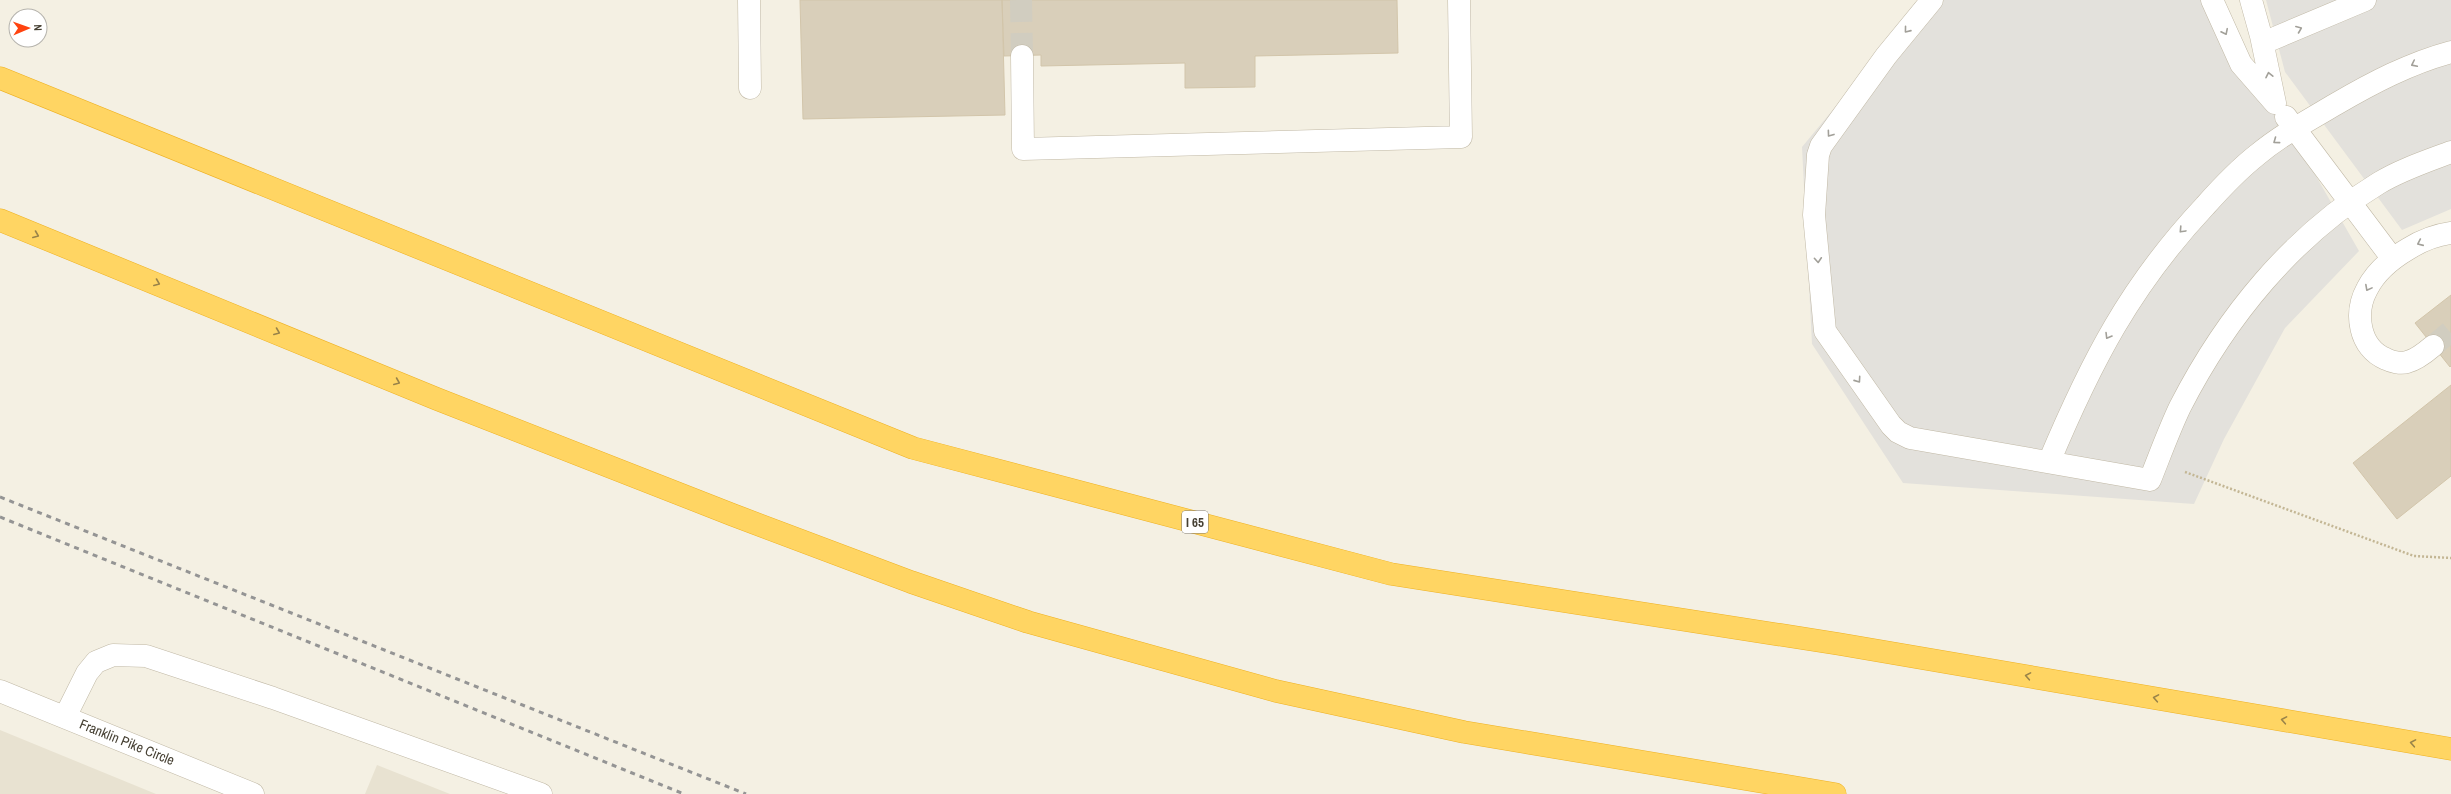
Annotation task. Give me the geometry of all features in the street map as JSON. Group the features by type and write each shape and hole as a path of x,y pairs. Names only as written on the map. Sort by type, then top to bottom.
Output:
{"highway":[{"name":"I 65","path":"0,78 913,448 1391,574 1839,644 2451,749"},
{"path":"0,220 444,402 733,515 911,582 1028,622 1276,691 1456,730 1835,794"}],"street":[{"path":"749,0 750,88"},
{"path":"1022,56 1023,149 1461,137 1459,0"},
{"path":"1932,0 1886,56 1821,146 1818,155 1814,215 1824,326 1830,339 1876,405 1898,432 1929,442 2150,480 2180,407 2220,338 2250,296 2321,224 2350,203 2380,182 2451,152"},
{"path":"2212,0 2240,64 2275,103 2392,258"},
{"path":"2251,0 2263,43 2275,103"},
{"path":"2263,43 2366,0"},
{"path":"2049,462 2077,396 2104,342 2138,286 2175,237 2222,188 2257,155 2294,128 2353,94 2416,63 2451,52"},
{"path":"2433,346 2407,362 2392,362 2377,356 2366,344 2360,329 2360,308 2366,289 2378,272 2392,258 2417,244 2441,234 2451,233"},
{"path":"65,717 87,673 96,662 107,657 118,655 146,656 280,700 541,794"},
{"name":"Franklin Pike Circle","path":"0,691 253,794"}],"path":[{"path":"2157,462 2414,556 2451,558"}],"shaded area":[{"path":"1924,0 2215,0 2359,251 2285,328 2224,439 2194,504 1903,483 1812,344 1802,147"},
{"path":"2266,0 2451,0 2451,209 2402,230 2285,72"},
{"path":"0,730 156,794 0,794"},
{"path":"377,765 450,794 365,794"}],"building":[{"path":"800,0 1002,0 1005,115 803,119"},
{"path":"1002,0 1397,0 1398,53 1255,56 1255,87 1185,88 1185,63 1041,66 1041,55 1004,56"},
{"path":"2451,295 2451,366 2450,367 2415,323"},
{"path":"2451,385 2451,476 2397,519 2353,463"}],"tunnel":[{"path":"1021,0 1022,56"},
{"path":"2433,346 2451,331"}],"railway":[{"path":"0,497 746,794"},
{"path":"0,517 684,794"}]}
